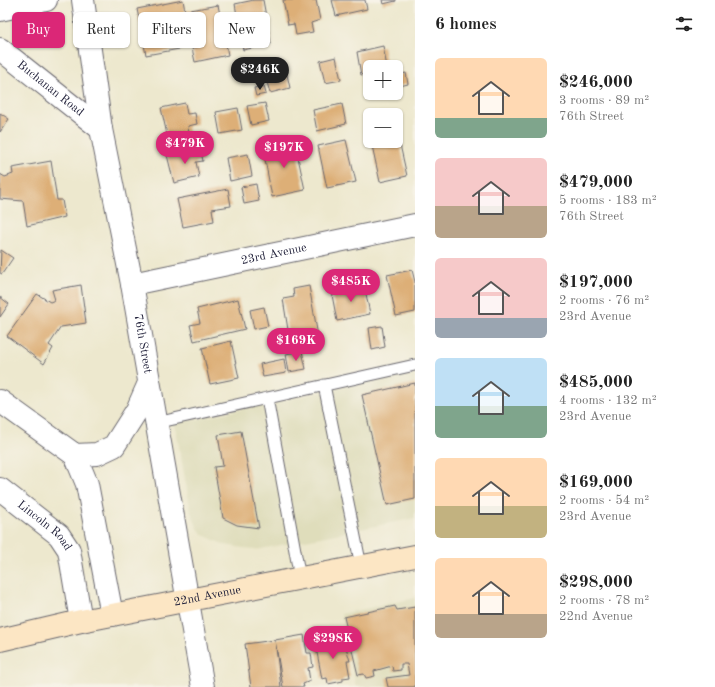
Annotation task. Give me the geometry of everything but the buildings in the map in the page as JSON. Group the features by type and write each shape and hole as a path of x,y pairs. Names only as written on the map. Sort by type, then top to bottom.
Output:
{"street":[{"path":"0,10 46,0"},
{"name":"76th Street","path":"84,0 101,128 132,284 203,687"},
{"name":"Buchanan Road","path":"0,49 101,128"},
{"name":"23rd Avenue","path":"132,284 415,225"},
{"path":"75,455 97,454 114,446 137,410 149,384"},
{"path":"0,401 75,455 87,484 112,615"},
{"name":"Lincoln Road","path":"0,489 59,535 69,550 81,621"},
{"name":"22nd Avenue","path":"0,640 81,621 415,556"}],"lane":[{"path":"156,423 415,365"},
{"path":"324,385 361,566"},
{"path":"267,398 300,578"}],"shaded area":[{"path":"415,371 415,518 256,550 225,545 203,535 197,527 191,512 175,424"},
{"path":"415,598 415,687 356,687 341,614"}]}
